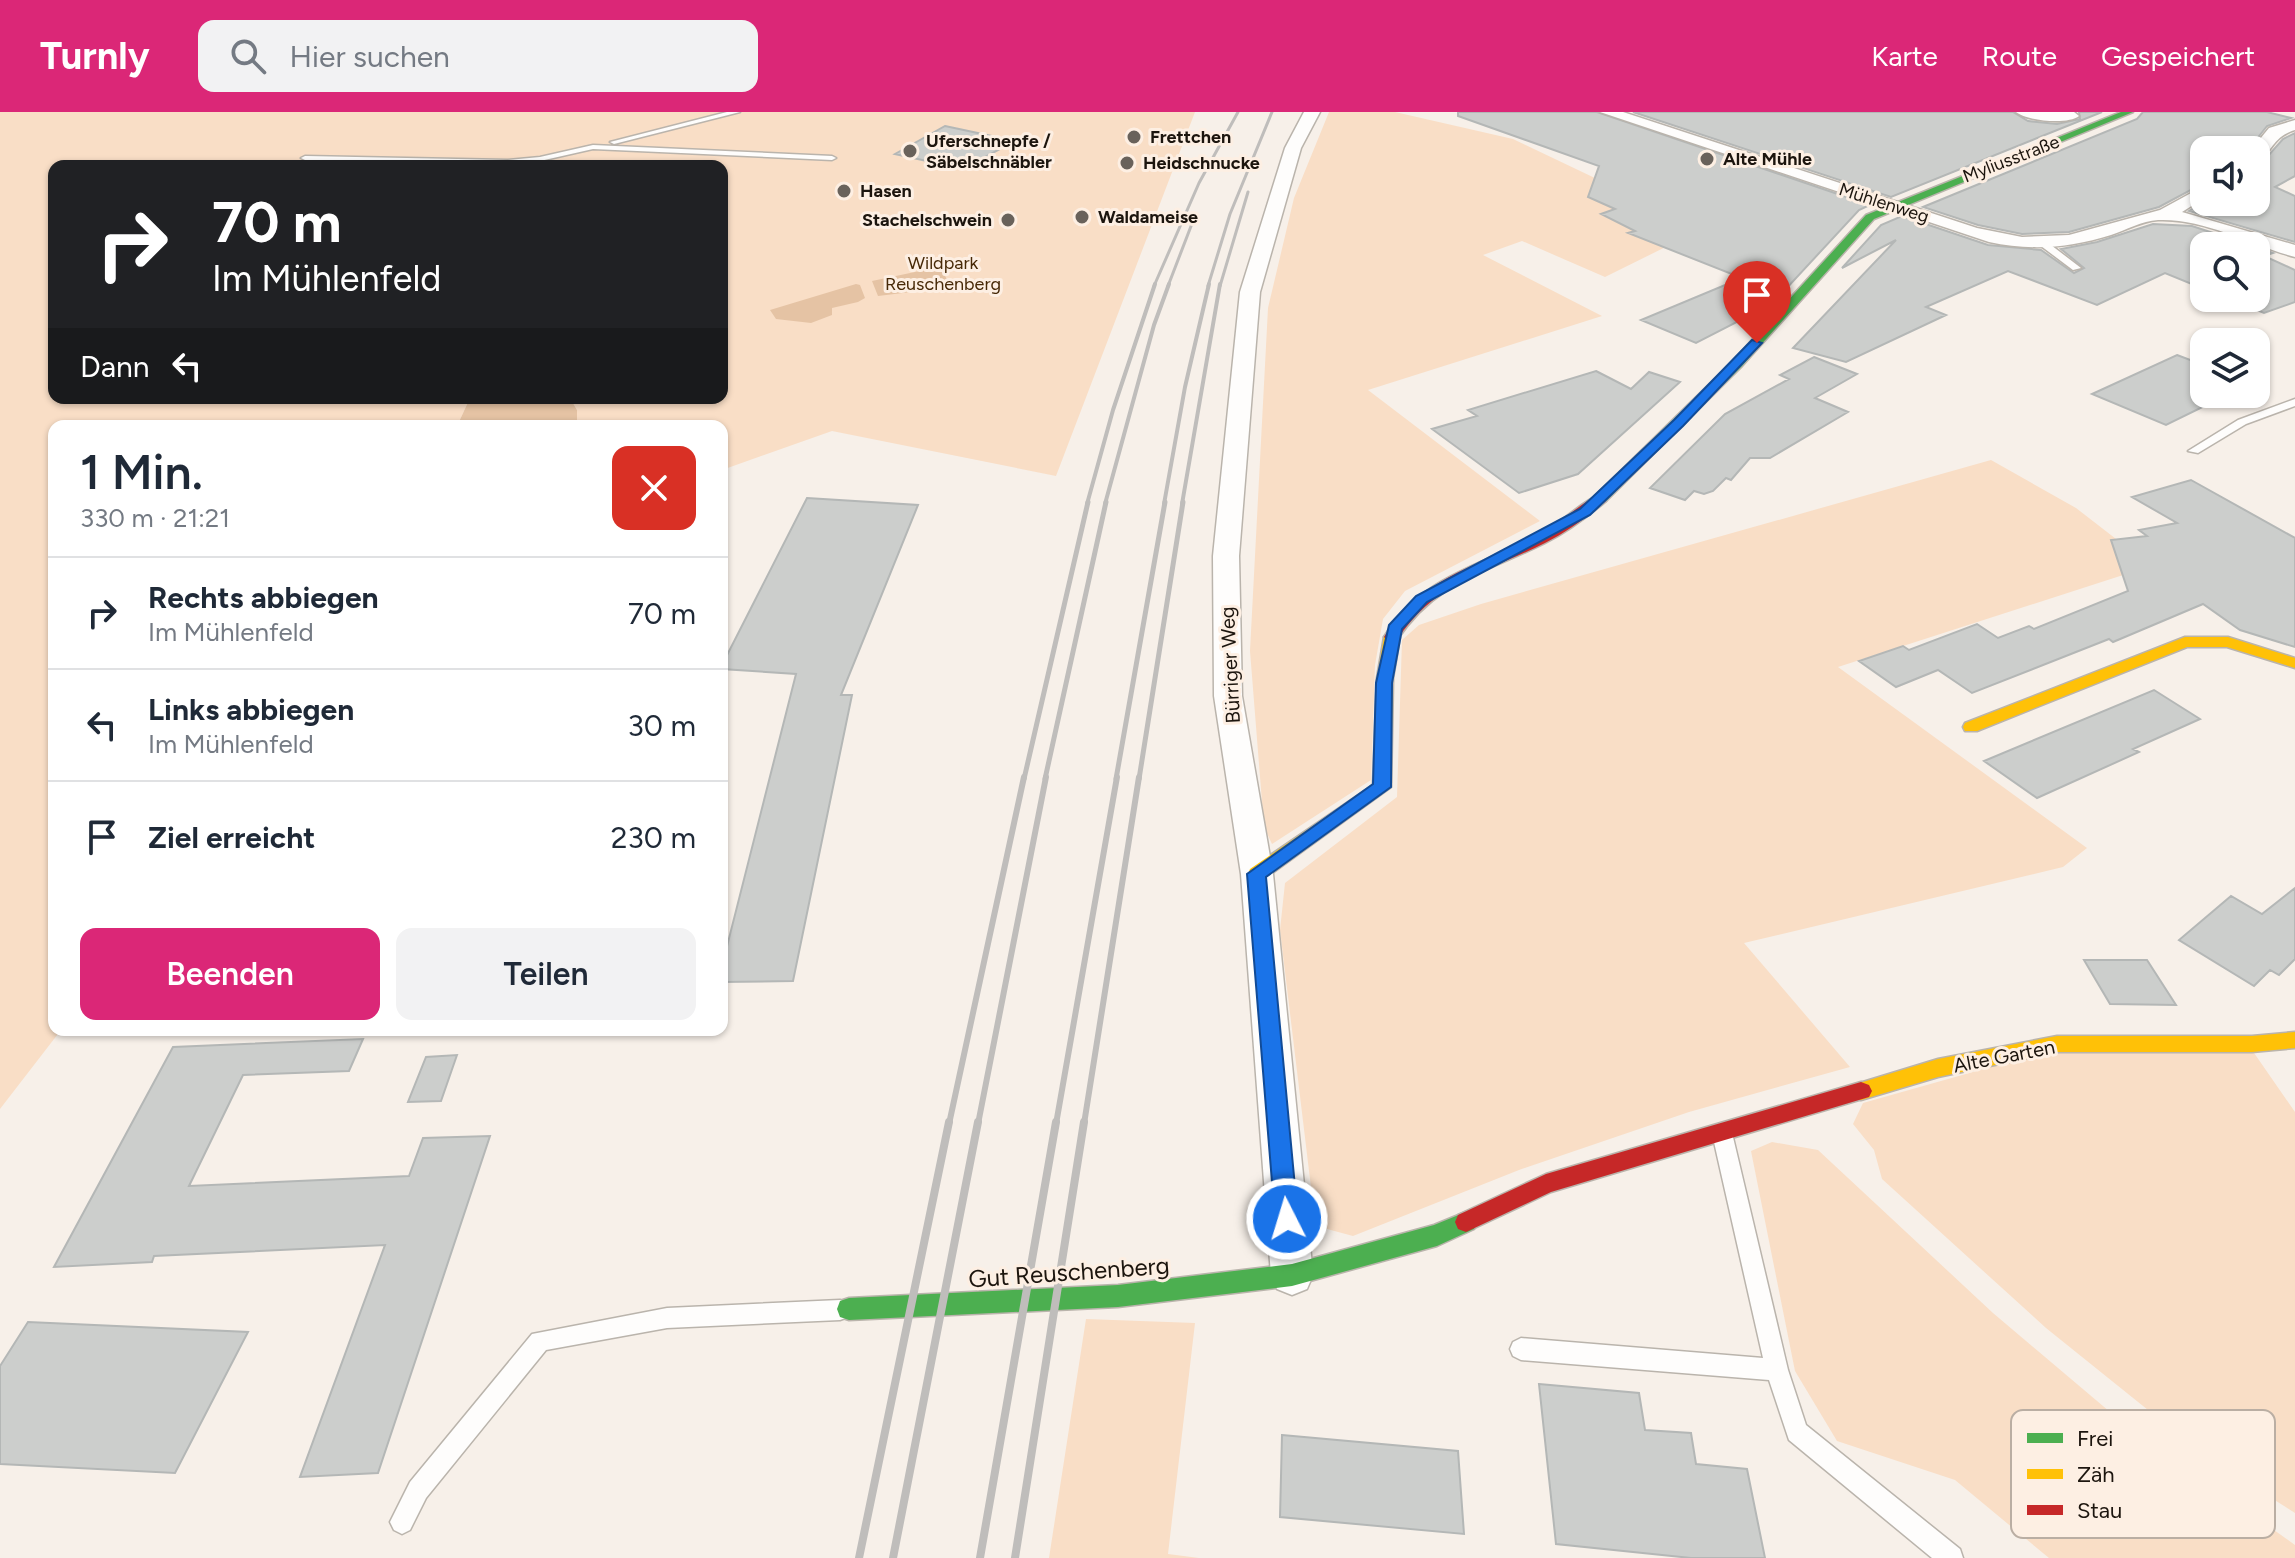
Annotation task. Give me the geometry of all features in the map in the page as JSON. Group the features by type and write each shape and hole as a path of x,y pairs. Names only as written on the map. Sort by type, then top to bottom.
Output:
{"street":[{"name":"Bürriger Weg","path":"1292,1275 1257,874 1228,696 1226,556 1250,292 1293,148 1312,112"},
{"name":"Mühlenweg","path":"1608,112 1990,238 2044,244 2073,241 2147,217 2164,215"},
{"path":"2024,112 2074,120"},
{"name":"Myliusstraße","path":"1257,874 1382,787 1384,683 1395,628 1422,599 1585,512 1757,343 1842,242 1870,217 2074,120 2129,112"},
{"path":"2270,137 2275,131 2295,125"},
{"path":"2164,215 2190,199"},
{"path":"2164,215 2189,219 2295,251"},
{"path":"1971,727 2185,642 2217,640 2245,645 2295,663"},
{"name":"Alte Garten","path":"1292,1275 1437,1235 1546,1184 1938,1068 2057,1044 2252,1044 2295,1040"},
{"name":"Gut Reuschenberg","path":"849,1309 1118,1296 1292,1275"}],"lane":[{"path":"519,160 593,147 736,112"},
{"path":"593,147 832,158"},
{"path":"305,158 406,160"},
{"path":"2044,244 2076,268"},
{"path":"2194,451 2219,433 2269,409 2295,402"},
{"path":"1722,1132 1777,1370 1797,1432 1951,1558"},
{"path":"402,1522 418,1490 540,1341 667,1318 849,1309"},
{"path":"1521,1349 1777,1370"}],"green space":[{"name":"Wildpark Reuschenberg","path":"0,112 1195,112 1056,476 832,431 728,468 728,420 577,420 574,404 728,404 728,160 48,160 48,404 467,404 460,420 48,420 48,1036 56,1036 0,1109"},
{"path":"1329,112 1395,112 1513,139 1702,229 1605,277 1522,241 1483,255 1602,316 1368,390 1540,521 1405,591 1383,619 1375,665 1371,780 1272,844 1264,827 1250,651 1268,308 1294,198"},
{"path":"1991,460 2076,508 2151,566 1838,667 2087,848 2063,867 1744,943 1850,1067 1689,1112 1519,1170 1353,1236 1327,1229 1313,1204 1280,930 1285,883 1397,797 1402,640 1419,625 1481,604"},
{"path":"2252,1050 2295,1112 2295,1513 2275,1500 2275,1410 2148,1410 2046,1328 1882,1179 1874,1150 1853,1124 1863,1103 2044,1052"},
{"path":"1772,1142 1818,1150 1993,1313 2108,1410 2011,1410 2011,1526 1955,1480 1837,1441 1795,1371 1751,1151"},
{"path":"1086,1319 1195,1323 1168,1554 1199,1558 1049,1558"},
{"path":"2275,1531 2295,1545 2295,1558 2049,1558 2025,1538 2275,1538"}],"shaded area":[{"path":"940,268 950,284 944,288 878,296 872,281"},
{"path":"860,285 865,298 832,308 832,315 811,323 776,319 770,310"},
{"path":"467,404 574,404 577,410 577,420 460,420"}],"building":[{"path":"1458,112 1597,112 1870,205 1859,210 1772,304 1696,343 1641,320 1742,278 1628,233 1635,231 1601,214 1615,209 1588,197 1599,166 1458,116"},
{"path":"1633,112 2013,112 2028,121 2057,124 2080,119 2079,112 2102,112 1891,197"},
{"path":"2143,112 2267,112 2291,118 2267,126 2259,136 2190,136 2190,190 2159,207 2069,232 2022,234 1978,225 1923,207 2137,119"},
{"path":"945,126 1015,141 963,169 895,154"},
{"path":"2295,133 2295,176 2275,187 2295,196 2295,242 2270,235 2270,232 2206,216 2270,216 2270,154 2283,139"},
{"path":"1902,216 1988,245 2041,250 2074,273 2084,268 2061,249 2097,242 2153,224 2192,226 2210,232 2190,232 2190,283 2165,273 2097,305 2008,271 1926,307 1946,315 1846,362 1793,348 1896,240 1842,268 1881,225"},
{"path":"2270,259 2295,270 2295,302 2270,311"},
{"path":"2177,355 2190,360 2190,408 2201,408 2166,425 2092,394"},
{"path":"1814,357 1857,374 1815,398 1848,412 1770,458 1750,458 1731,480 1726,478 1713,491 1704,494 1694,491 1685,500 1650,488 1725,414 1789,379 1780,375"},
{"path":"1596,371 1631,389 1649,372 1680,382 1578,474 1519,493 1432,429 1477,416 1468,410"},
{"path":"2191,480 2295,538 2295,647 2240,630 2203,604 2113,642 2109,639 1972,693 1938,670 1896,687 1859,661 1903,646 1909,650 1977,624 1998,638 2029,626 2034,629 2128,591 2111,540 2147,536 2139,530 2177,523 2132,497"},
{"path":"807,498 918,505 841,695 852,695 793,981 728,982 728,942 796,674 728,669 728,653"},
{"path":"2154,690 2200,719 2133,749 2139,752 2037,798 1984,761"},
{"path":"2295,888 2295,959 2279,975 2270,970 2254,986 2179,940 2231,896 2262,914"},
{"path":"2084,960 2147,960 2176,1005 2110,1004"},
{"path":"363,1039 349,1071 243,1075 189,1186 409,1176 423,1138 490,1136 378,1473 300,1477 385,1245 154,1256 152,1262 54,1267 173,1047"},
{"path":"457,1055 441,1101 408,1102 426,1057"},
{"path":"28,1322 248,1332 175,1473 0,1464 0,1366"},
{"path":"1539,1384 1639,1393 1645,1430 1691,1433 1696,1464 1747,1469 1765,1558 1691,1558 1556,1544"},
{"path":"1282,1435 1458,1451 1464,1534 1280,1517"}],"railway":[{"path":"1154,286 1199,183 1238,112"},
{"path":"1208,286 1230,214 1272,112"},
{"path":"1220,286 1248,192"},
{"path":"1168,286 1193,221"},
{"path":"1087,504 1113,410 1155,284"},
{"path":"1105,504 1154,325 1169,284"},
{"path":"1164,504 1185,387 1209,284"},
{"path":"1182,504 1220,284"},
{"path":"1024,779 1088,502"},
{"path":"1045,779 1106,502"},
{"path":"1116,779 1165,502"},
{"path":"1139,779 1183,502"},
{"path":"949,1124 1024,777"},
{"path":"978,1124 1046,777"},
{"path":"1056,1124 1117,777"},
{"path":"1084,1124 1139,777"},
{"path":"859,1558 949,1122"},
{"path":"893,1558 978,1122"},
{"path":"980,1558 1056,1122"},
{"path":"1015,1558 1084,1122"}],"traffic: fast":[{"path":"1601,498 1737,364 1870,217 2129,112"},
{"path":"849,1309 1118,1296 1292,1275 1437,1235 1466,1222"}],"traffic: slow":[{"path":"1257,874 1382,787 1385,678 1392,637"},
{"path":"1971,727 2185,642 2228,642 2295,663"},
{"path":"1861,1091 1938,1068 2057,1044 2252,1044 2295,1040"}],"traffic: jam":[{"path":"1392,637 1403,618 1436,589 1548,536 1601,498"},
{"path":"1466,1222 1546,1184 1861,1091"}],"place":[{"name":"Frettchen","path":"1134,137"},
{"name":"Uferschnepfe / Säbelschnäbler","path":"910,151"},
{"name":"Alte Mühle","path":"1707,159"},
{"name":"Heidschnucke","path":"1127,163"},
{"name":"Hasen","path":"844,191"},
{"name":"Waldameise","path":"1082,217"},
{"name":"Stachelschwein","path":"1008,220"}],"route":[{"path":"1287,1219 1257,874 1382,787 1384,683 1395,628 1422,599 1585,512 1757,343"}]}
